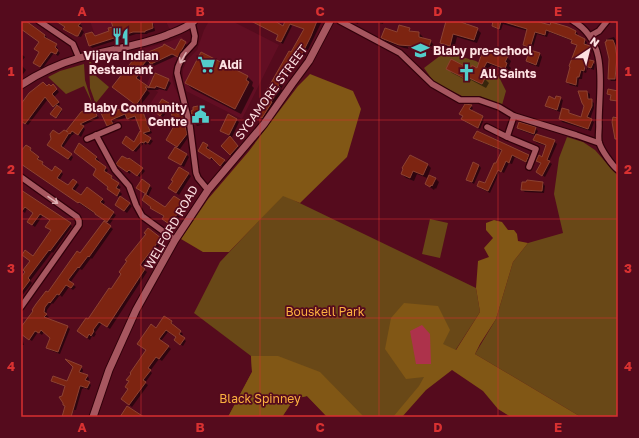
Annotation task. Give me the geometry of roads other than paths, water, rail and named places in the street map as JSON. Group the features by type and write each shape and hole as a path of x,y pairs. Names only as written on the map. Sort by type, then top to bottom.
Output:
{"street":[{"path":"39,21 73,44 79,58"},
{"name":"SYCAMORE STREET","path":"208,190 264,124 309,61 330,21"},
{"path":"340,21 400,53 432,84 460,100 479,100 499,107 514,116 599,143"},
{"path":"573,21 581,26 590,36 598,54 600,64 598,114 599,143 613,165 618,170"},
{"path":"590,36 599,30 607,21"},
{"path":"21,85 50,68 79,58 154,40 184,28 193,22"},
{"name":"WELFORD ROAD","path":"93,417 109,370 136,310 175,240 208,190 198,178 196,173 190,126 178,79 178,67 180,61 183,55 194,43 195,36 193,22"},
{"path":"507,137 514,116"},
{"path":"87,139 118,126"},
{"path":"487,127 536,149 529,167"},
{"path":"96,135 115,170 129,186 142,216 175,240"},
{"path":"21,178 76,217 79,221 79,225 21,307"}],"place":[{"name":"Vijaya Indian Restaurant","path":"121,36"},
{"name":"Blaby pre-school","path":"420,50"},
{"name":"Aldi","path":"206,64"},
{"name":"All Saints","path":"467,73"},
{"name":"Blaby Community Centre","path":"200,114"}],"park label":[{"name":"Bouskell Park","path":"325,311"},
{"name":"Black Spinney","path":"260,398"}]}
